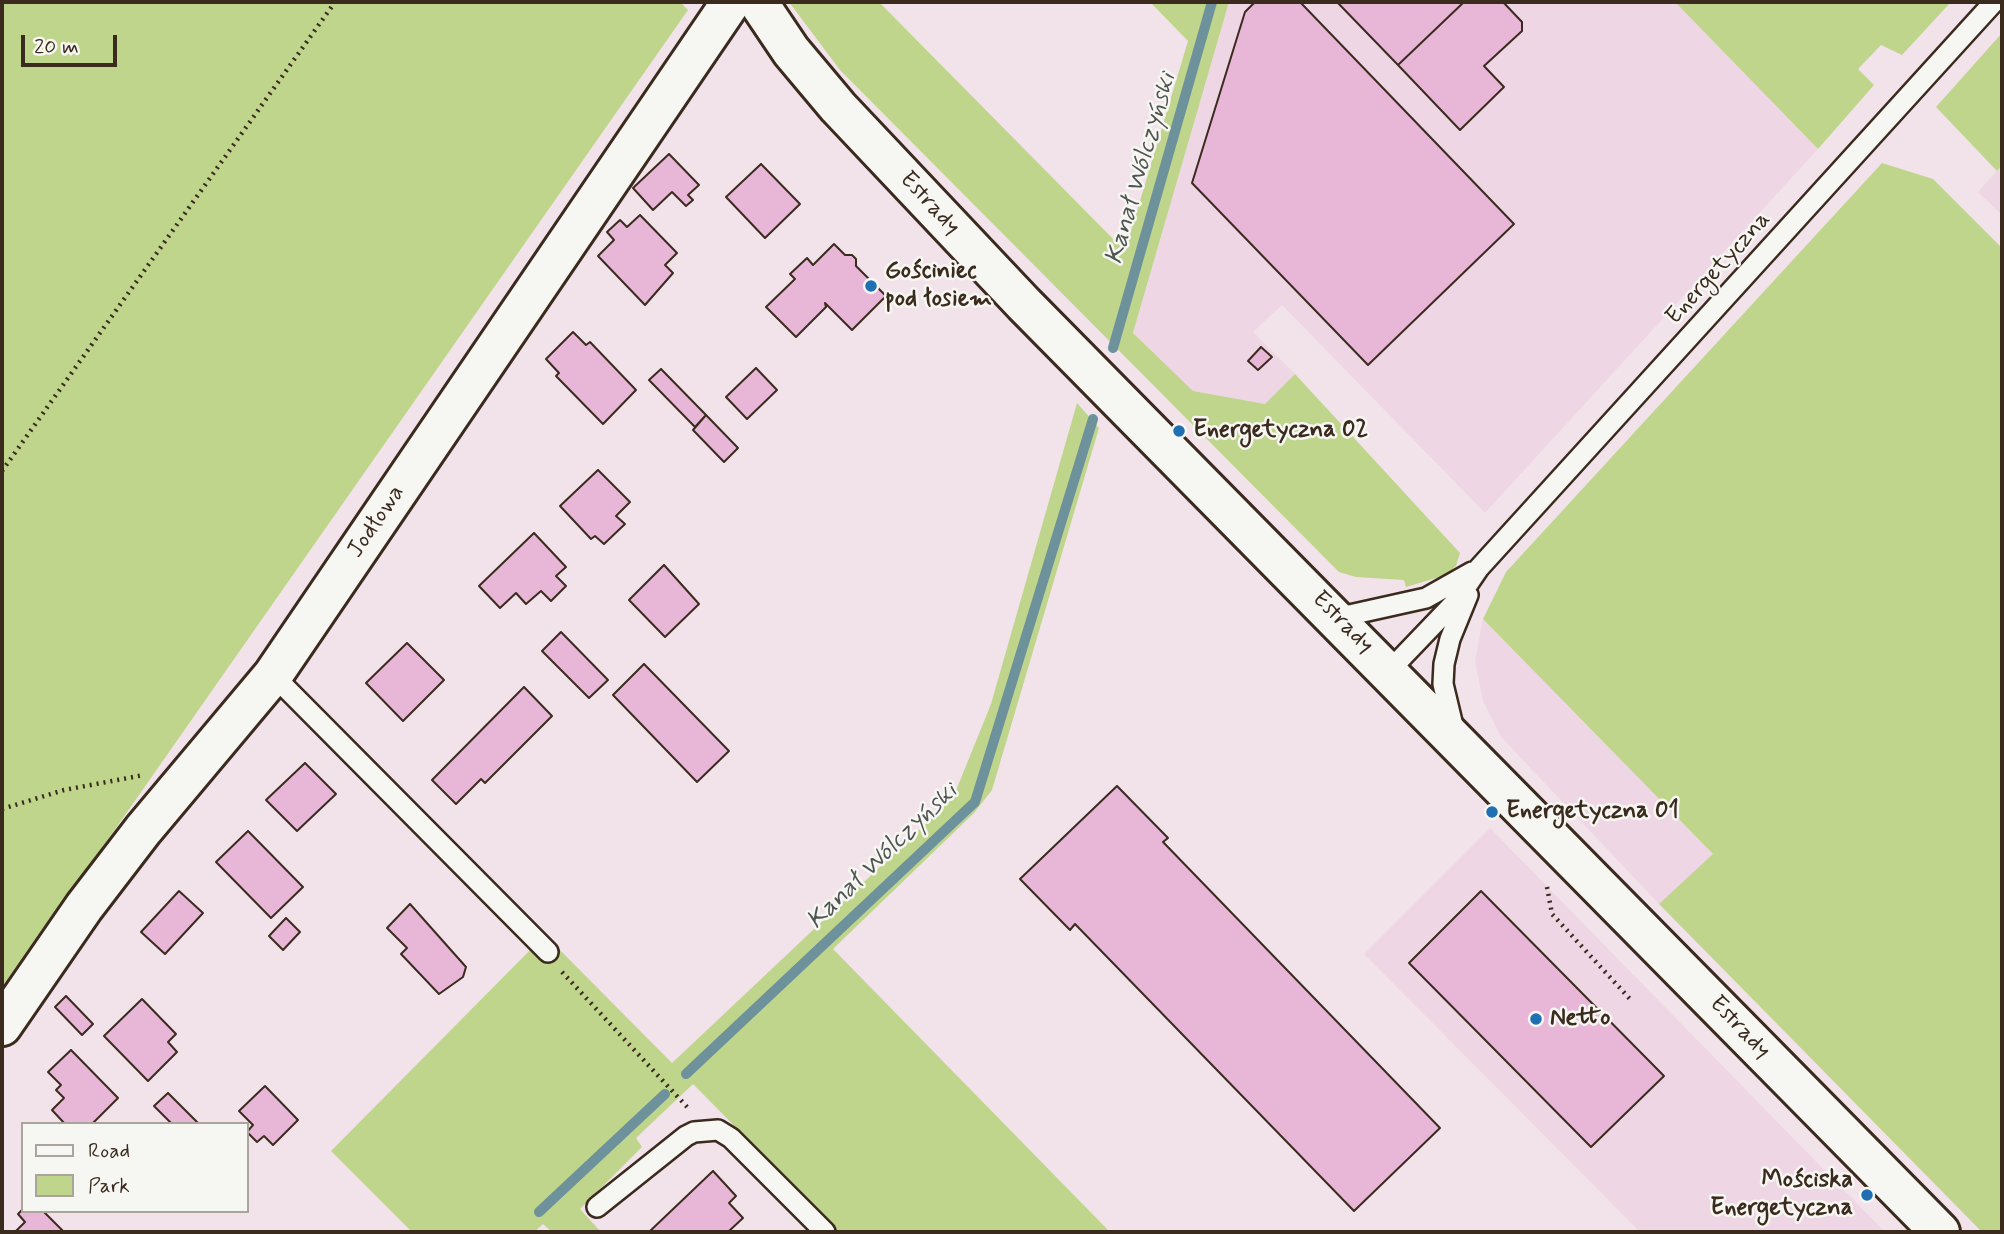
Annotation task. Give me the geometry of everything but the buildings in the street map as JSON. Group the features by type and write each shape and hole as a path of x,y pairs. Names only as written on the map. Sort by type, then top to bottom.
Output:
{"main road":[{"name":"Jodłowa","path":"2,1026 84,906 273,675 731,2"},
{"name":"Estrady","path":"758,2 791,51 838,107 1024,304 1940,1232"}],"lane":[{"name":"Energetyczna","path":"1389,671 1458,599 1479,568 1994,2"},
{"name":"Energetyczna","path":"1336,618 1426,598 1479,568"},
{"name":"Energetyczna","path":"1457,741 1443,684 1444,664 1450,639 1479,568"},
{"path":"273,675 548,952"},
{"path":"597,1208 686,1136 718,1130 731,1138 825,1232"}],"path":[{"path":"2,471 335,2"},
{"path":"2,809 64,790 198,764"},
{"path":"548,952 568,981 709,1130"}],"shaded area":[{"path":"1229,2 1675,2 1818,149 1485,513 1282,305 1253,332 1295,374 1265,404 1192,391 1133,333"},
{"path":"2002,165 2002,215 1978,192"},
{"path":"1483,619 1714,855 1659,904 1501,737 1483,701 1475,661"},
{"path":"1490,828 1885,1232 1640,1232 1364,954"}],"green space":[{"path":"2,2 680,2 688,10 104,845 2,999"},
{"path":"789,2 879,2 1125,251 1188,41 1150,2 1229,2 1133,333 1193,391 1265,404 1295,374 1460,553 1456,566 1446,575 1406,587 1404,580 1356,577 1339,572 840,70"},
{"path":"1675,2 1951,2 1902,55 1881,45 1858,69 1874,85 1818,149"},
{"path":"2002,33 2002,165 1997,171 1936,107"},
{"path":"1882,163 1933,179 2002,248 2002,1232 1982,1232 1659,904 1713,854 1483,619 1506,572"},
{"path":"1077,403 1099,428 992,790 974,813 833,949 1110,1232 839,1232 693,1084 636,1138 642,1147 580,1209 601,1232 552,1232 543,1224 534,1232 412,1232 331,1151 545,935 672,1063 953,798 991,704"}],"waterway":[{"name":"Kanał Wólczyński","path":"1113,348 1212,2"},
{"name":"Kanał Wólczyński","path":"686,1074 975,802 1093,419"},
{"name":"Kanał Wólczyński","path":"539,1212 665,1094"}],"place":[{"name":"Gościniec pod łosiem","path":"871,286"},
{"name":"Energetyczna 02","path":"1179,431"},
{"name":"Energetyczna 01","path":"1492,812"},
{"name":"Netto","path":"1536,1019"},
{"name":"Mościska Energetyczna","path":"1867,1195"}]}
